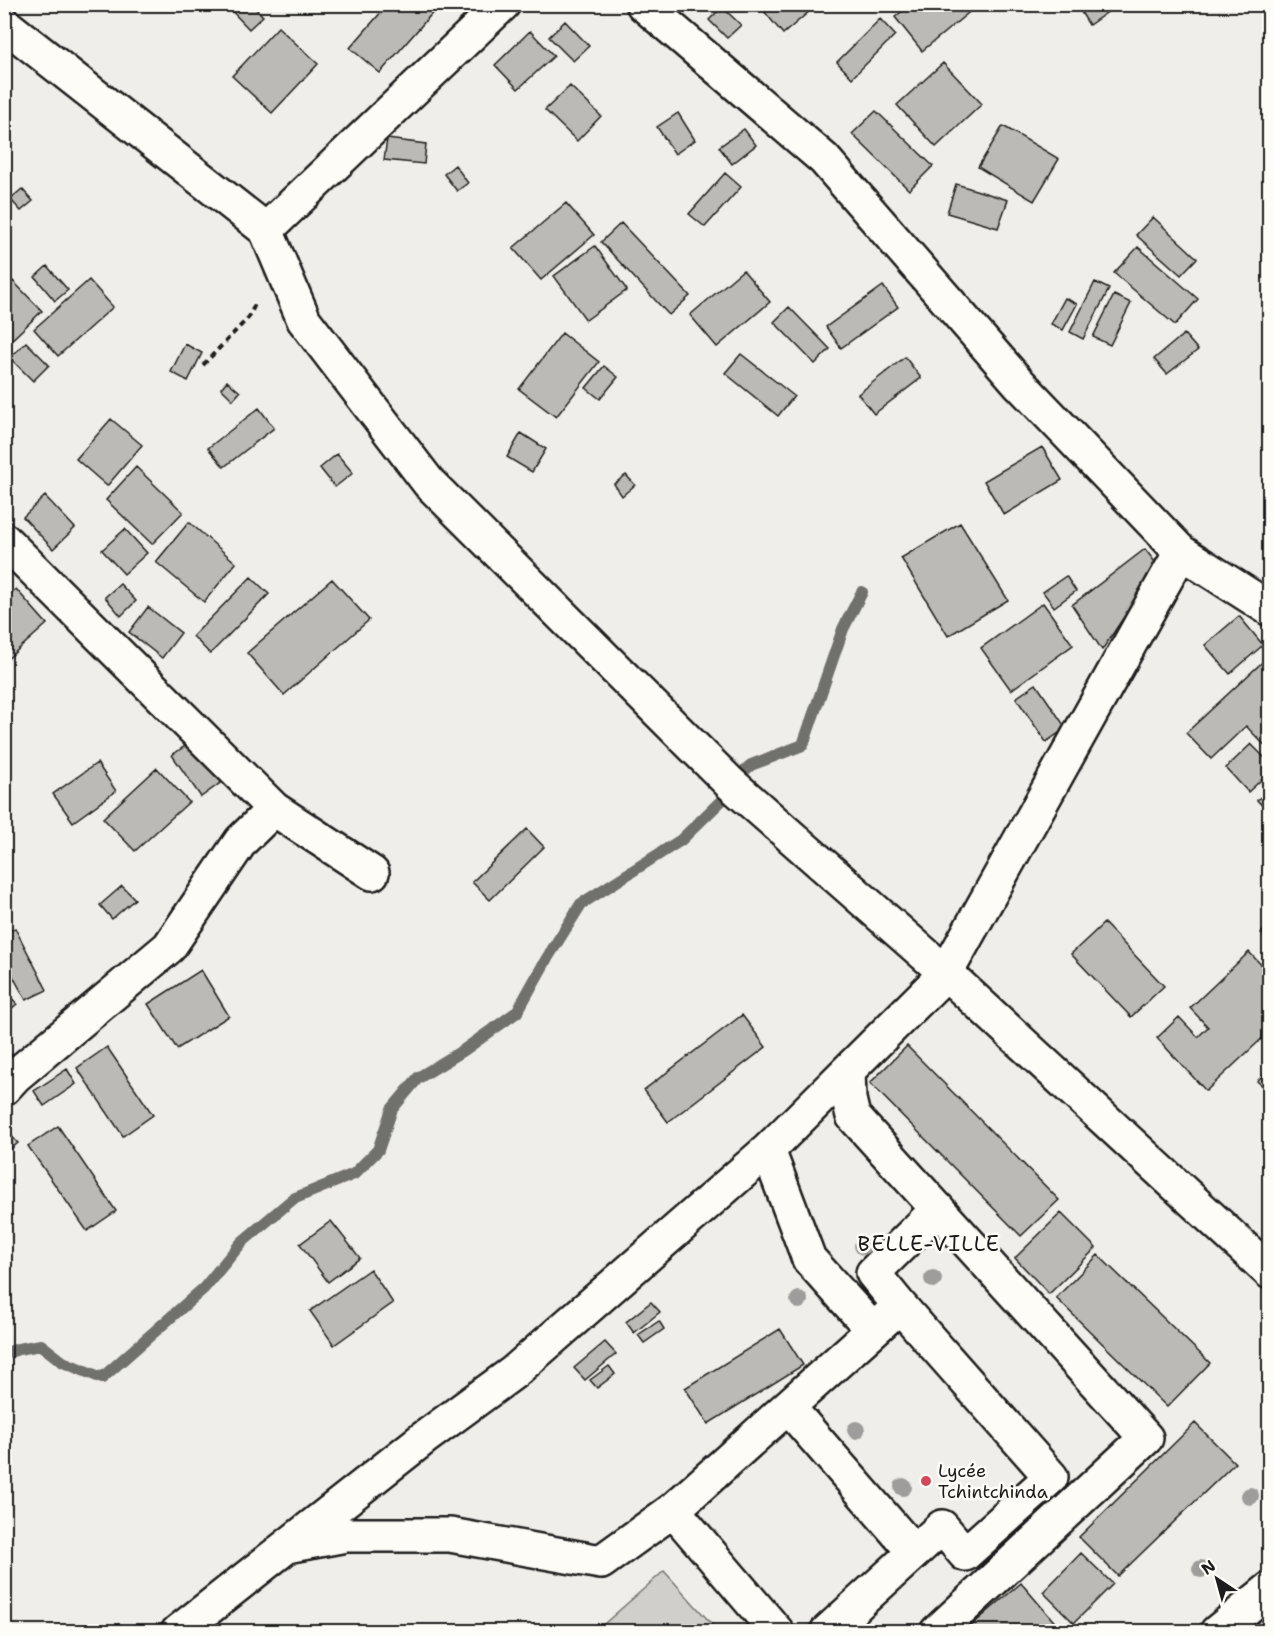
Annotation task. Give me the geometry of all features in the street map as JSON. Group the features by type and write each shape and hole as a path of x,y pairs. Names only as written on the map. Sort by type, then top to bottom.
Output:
{"street":[{"path":"272,244 503,4"},
{"path":"644,4 824,159 1018,382 1181,552 1269,609"},
{"path":"4,24 272,244 304,320 429,483 710,764 946,973 1269,1272"},
{"path":"4,540 274,809 372,873"},
{"path":"178,1632 424,1438 514,1372 768,1150 946,973 1181,552"},
{"path":"4,1088 15,1076 168,947 241,841 274,809"},
{"path":"848,1071 849,1099 853,1116 1146,1438 937,1632"},
{"path":"768,1150 809,1259 873,1330"},
{"path":"938,1209 873,1272 900,1306 1076,1503"},
{"path":"287,1545 346,1535 450,1535 601,1562 673,1510 900,1306"},
{"path":"788,1407 914,1552"},
{"path":"965,1554 1051,1477"},
{"path":"673,1510 777,1632"},
{"path":"827,1632 942,1527 992,1581"},
{"path":"1217,1632 1269,1589"}],"path":[{"path":"203,365 249,317 272,244"}],"shaded area":[{"path":"664,1571 718,1631 596,1631"}],"building":[{"path":"225,4 251,4 263,16 249,29"},
{"path":"377,4 428,4 435,10 380,73 350,48 383,10"},
{"path":"758,4 818,4 783,34"},
{"path":"911,4 979,4 922,51 895,17"},
{"path":"1076,4 1119,4 1089,25"},
{"path":"722,7 741,25 727,38 709,20"},
{"path":"880,19 895,35 852,78 837,62"},
{"path":"565,21 589,46 573,61 549,37"},
{"path":"278,27 318,64 272,113 232,76"},
{"path":"530,31 554,56 518,89 495,65"},
{"path":"943,63 982,104 936,147 897,105"},
{"path":"570,86 601,116 577,141 545,110"},
{"path":"876,111 933,166 909,190 852,134"},
{"path":"678,113 695,140 675,154 657,127"},
{"path":"1003,126 1059,159 1034,201 978,167"},
{"path":"744,129 756,145 732,164 719,147"},
{"path":"387,139 426,144 424,164 384,160"},
{"path":"455,165 468,183 457,191 444,174"},
{"path":"725,173 741,187 705,227 689,214"},
{"path":"956,184 1008,200 998,228 947,213"},
{"path":"22,189 33,201 21,211 10,199"},
{"path":"566,203 594,235 541,280 513,248"},
{"path":"1153,217 1197,258 1181,275 1136,235"},
{"path":"621,223 690,296 669,315 601,242"},
{"path":"595,246 627,290 586,320 554,276"},
{"path":"1138,247 1198,299 1175,325 1114,273"},
{"path":"47,266 68,290 55,301 35,277"},
{"path":"743,270 770,302 717,347 690,315"},
{"path":"89,280 113,307 58,356 34,329"},
{"path":"13,281 42,311 4,347 4,290"},
{"path":"1095,282 1109,289 1083,339 1070,332"},
{"path":"883,286 898,307 841,348 826,327"},
{"path":"1114,295 1131,303 1110,345 1093,337"},
{"path":"1065,298 1077,304 1063,330 1051,324"},
{"path":"789,307 830,349 815,364 774,322"},
{"path":"562,333 599,362 556,417 519,389"},
{"path":"1184,334 1198,350 1167,374 1154,359"},
{"path":"26,342 49,365 33,381 10,358"},
{"path":"185,344 202,353 188,381 171,372"},
{"path":"741,354 794,396 778,416 725,373"},
{"path":"905,357 921,378 874,414 858,394"},
{"path":"604,366 618,377 600,399 586,388"},
{"path":"227,381 240,392 233,400 221,388"},
{"path":"259,408 274,428 224,467 208,448"},
{"path":"111,419 142,445 107,486 76,459"},
{"path":"521,433 546,449 532,472 507,457"},
{"path":"1042,447 1062,480 1004,515 984,481"},
{"path":"337,454 353,473 335,487 320,468"},
{"path":"136,467 183,512 152,544 106,500"},
{"path":"626,475 635,485 622,496 614,484"},
{"path":"45,496 75,528 53,549 23,517"},
{"path":"189,522 236,563 204,602 156,562"},
{"path":"960,523 1008,600 948,636 901,558"},
{"path":"125,529 147,553 124,574 102,550"},
{"path":"1145,549 1158,566 1102,650 1072,605"},
{"path":"1066,576 1076,591 1054,607 1043,592"},
{"path":"251,577 269,594 210,654 193,636"},
{"path":"332,579 369,620 284,695 247,653"},
{"path":"120,584 136,601 121,616 105,597"},
{"path":"16,589 47,624 4,662 4,599"},
{"path":"1043,603 1073,645 1011,690 981,648"},
{"path":"148,607 181,633 162,658 129,632"},
{"path":"1239,616 1263,645 1230,674 1205,645"},
{"path":"1270,655 1270,751 1246,726 1211,759 1186,733"},
{"path":"1036,684 1066,728 1046,742 1016,698"},
{"path":"194,740 223,781 201,797 172,755"},
{"path":"1251,744 1270,763 1270,772 1248,792 1226,768"},
{"path":"97,763 116,791 73,822 53,794"},
{"path":"157,768 189,802 135,851 103,818"},
{"path":"1270,789 1270,814 1257,800"},
{"path":"527,829 544,847 490,900 472,882"},
{"path":"122,886 135,899 112,919 100,905"},
{"path":"1104,923 1164,986 1131,1017 1071,954"},
{"path":"1270,925 1270,942 1261,933"},
{"path":"15,928 47,990 26,1000 4,960 4,934"},
{"path":"1249,952 1270,974 1270,1031 1206,1091 1157,1038 1179,1017 1198,1037 1208,1027 1190,1008"},
{"path":"201,970 229,1016 177,1049 148,1004"},
{"path":"4,989 17,1004 4,1015"},
{"path":"742,1015 766,1047 668,1122 644,1090"},
{"path":"907,1046 1059,1200 1021,1236 870,1083"},
{"path":"107,1047 153,1115 123,1136 77,1068"},
{"path":"67,1069 76,1084 44,1106 34,1091"},
{"path":"1270,1069 1270,1093 1257,1081"},
{"path":"58,1126 116,1211 87,1231 28,1146"},
{"path":"4,1128 18,1143 5,1154 4,1153"},
{"path":"1061,1213 1096,1248 1049,1294 1015,1258"},
{"path":"331,1221 360,1258 328,1282 300,1244"},
{"path":"1098,1255 1210,1363 1167,1407 1056,1298"},
{"path":"370,1269 393,1303 334,1345 310,1311"},
{"path":"651,1302 660,1312 634,1333 626,1322"},
{"path":"659,1321 664,1329 644,1343 638,1335"},
{"path":"780,1329 803,1365 708,1424 685,1388"},
{"path":"605,1342 616,1354 585,1380 574,1368"},
{"path":"609,1366 615,1374 597,1388 590,1380"},
{"path":"1195,1423 1235,1463 1118,1576 1079,1537"},
{"path":"1081,1553 1113,1584 1074,1623 1043,1592"},
{"path":"1021,1583 1057,1625 1049,1632 964,1632"}],"waterway":[{"path":"4,1354 41,1345 63,1362 102,1378 204,1288 242,1242 293,1199 354,1174 378,1150 392,1109 418,1078 464,1050 517,1012 581,904 681,840 722,800 730,783 751,765 803,745 843,629 862,592"}],"place":[{"name":"Lycée Tchintchinda","path":"926,1481"}],"district":[{"name":"BELLE-VILLE","path":"929,1244"}]}
